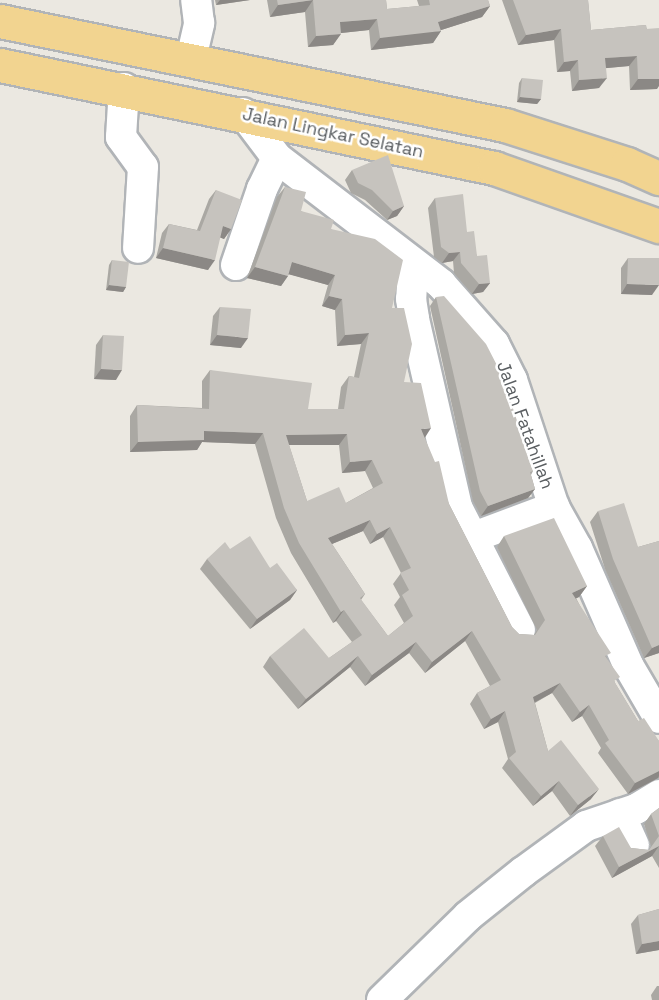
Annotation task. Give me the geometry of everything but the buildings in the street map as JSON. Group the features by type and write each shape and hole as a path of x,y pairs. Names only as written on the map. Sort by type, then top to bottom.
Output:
{"highway":[{"path":"0,21 505,124 627,164 659,178"},
{"name":"Jalan Lingkar Selatan","path":"0,65 124,88 494,168 659,226"}],"street":[{"path":"191,59 199,23 196,0"},
{"path":"124,88 121,136 143,167 138,248"},
{"name":"Jalan Fatahillah","path":"243,113 277,158 413,265 441,284 504,361 554,507 577,548 628,666 659,718"},
{"path":"236,265 262,189 277,158"},
{"path":"413,265 411,299 424,372 457,507 520,630"},
{"path":"471,538 554,507"},
{"path":"382,1000 468,916 523,872 586,826 620,814 659,795"},
{"path":"620,814 634,845"}]}
